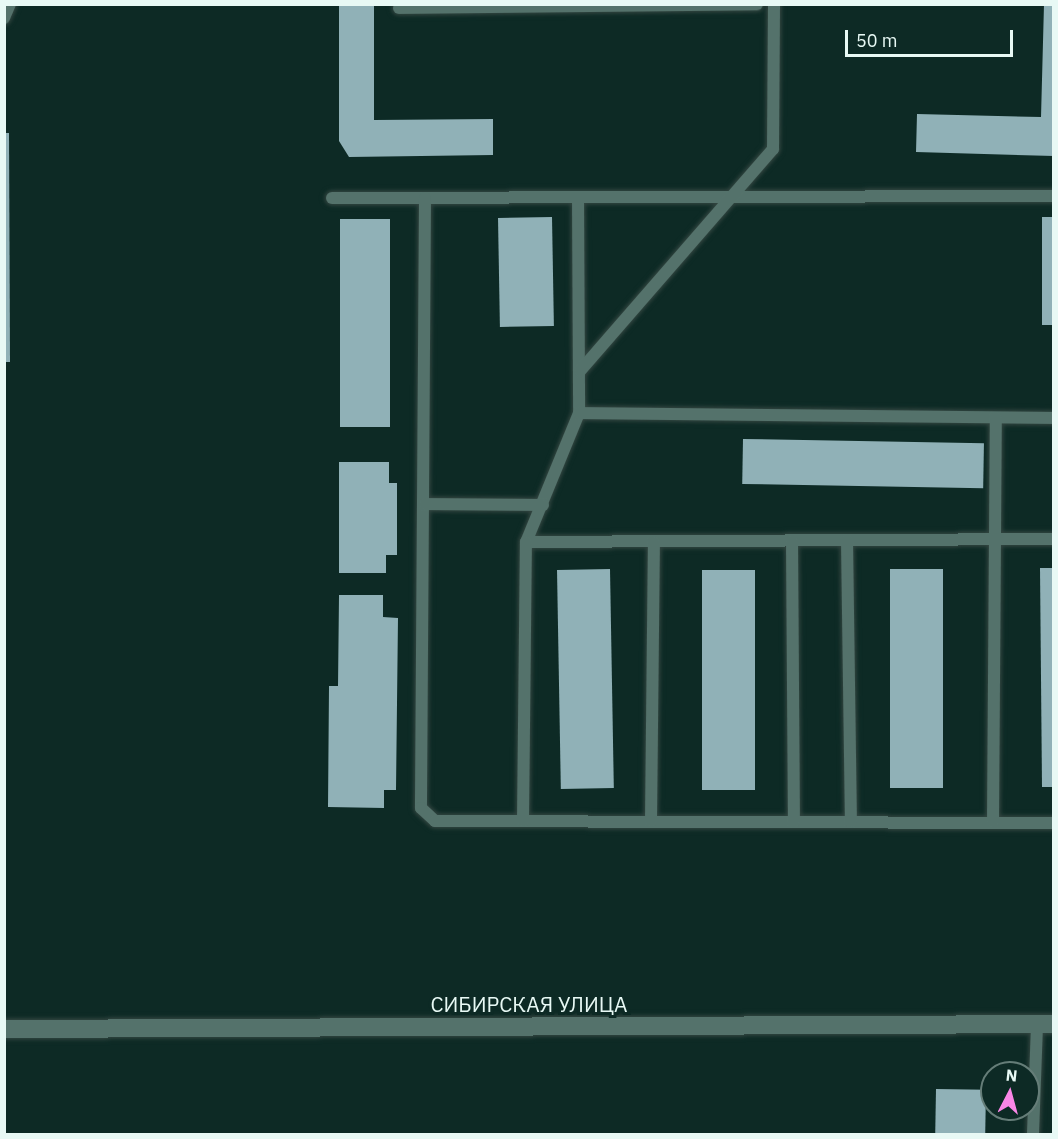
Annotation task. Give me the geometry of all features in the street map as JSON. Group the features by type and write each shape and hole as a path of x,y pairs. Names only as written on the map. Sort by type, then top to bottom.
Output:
{"street":[{"name":"СИБИРСКАЯ УЛИЦА","path":"4,1029 1045,1024"}],"lane":[{"path":"4,18 10,4"},
{"path":"399,8 757,4"},
{"path":"580,371 773,149 774,4"},
{"path":"332,198 1053,196"},
{"path":"523,821 526,542 579,413 578,197"},
{"path":"425,198 421,808 435,821 1053,823"},
{"path":"579,413 1053,418"},
{"path":"993,822 996,418"},
{"path":"424,504 543,505"},
{"path":"526,542 1053,539"},
{"path":"847,540 851,822"},
{"path":"792,541 794,822"},
{"path":"651,821 654,542"},
{"path":"1033,1134 1045,1024"}],"building":[{"path":"339,4 374,4 374,120 493,119 493,155 349,157 339,141"},
{"path":"1044,4 1054,4 1054,156 916,152 917,114 1041,117"},
{"path":"4,133 9,133 10,362 4,362"},
{"path":"552,217 554,326 500,327 498,218"},
{"path":"1042,217 1054,217 1054,325 1042,325"},
{"path":"340,219 390,219 390,427 340,427"},
{"path":"743,439 984,443 983,488 742,484"},
{"path":"339,462 389,462 389,483 397,483 397,555 386,555 386,573 339,573"},
{"path":"1040,568 1054,568 1054,787 1042,787"},
{"path":"610,569 614,788 561,789 557,570"},
{"path":"890,569 943,569 943,788 890,788"},
{"path":"702,570 755,570 755,790 702,790"},
{"path":"339,595 383,595 383,617 398,618 396,790 384,790 384,808 328,807 329,686 338,686"},
{"path":"936,1089 980,1090 980,1121 985,1121 985,1134 935,1134"}]}
